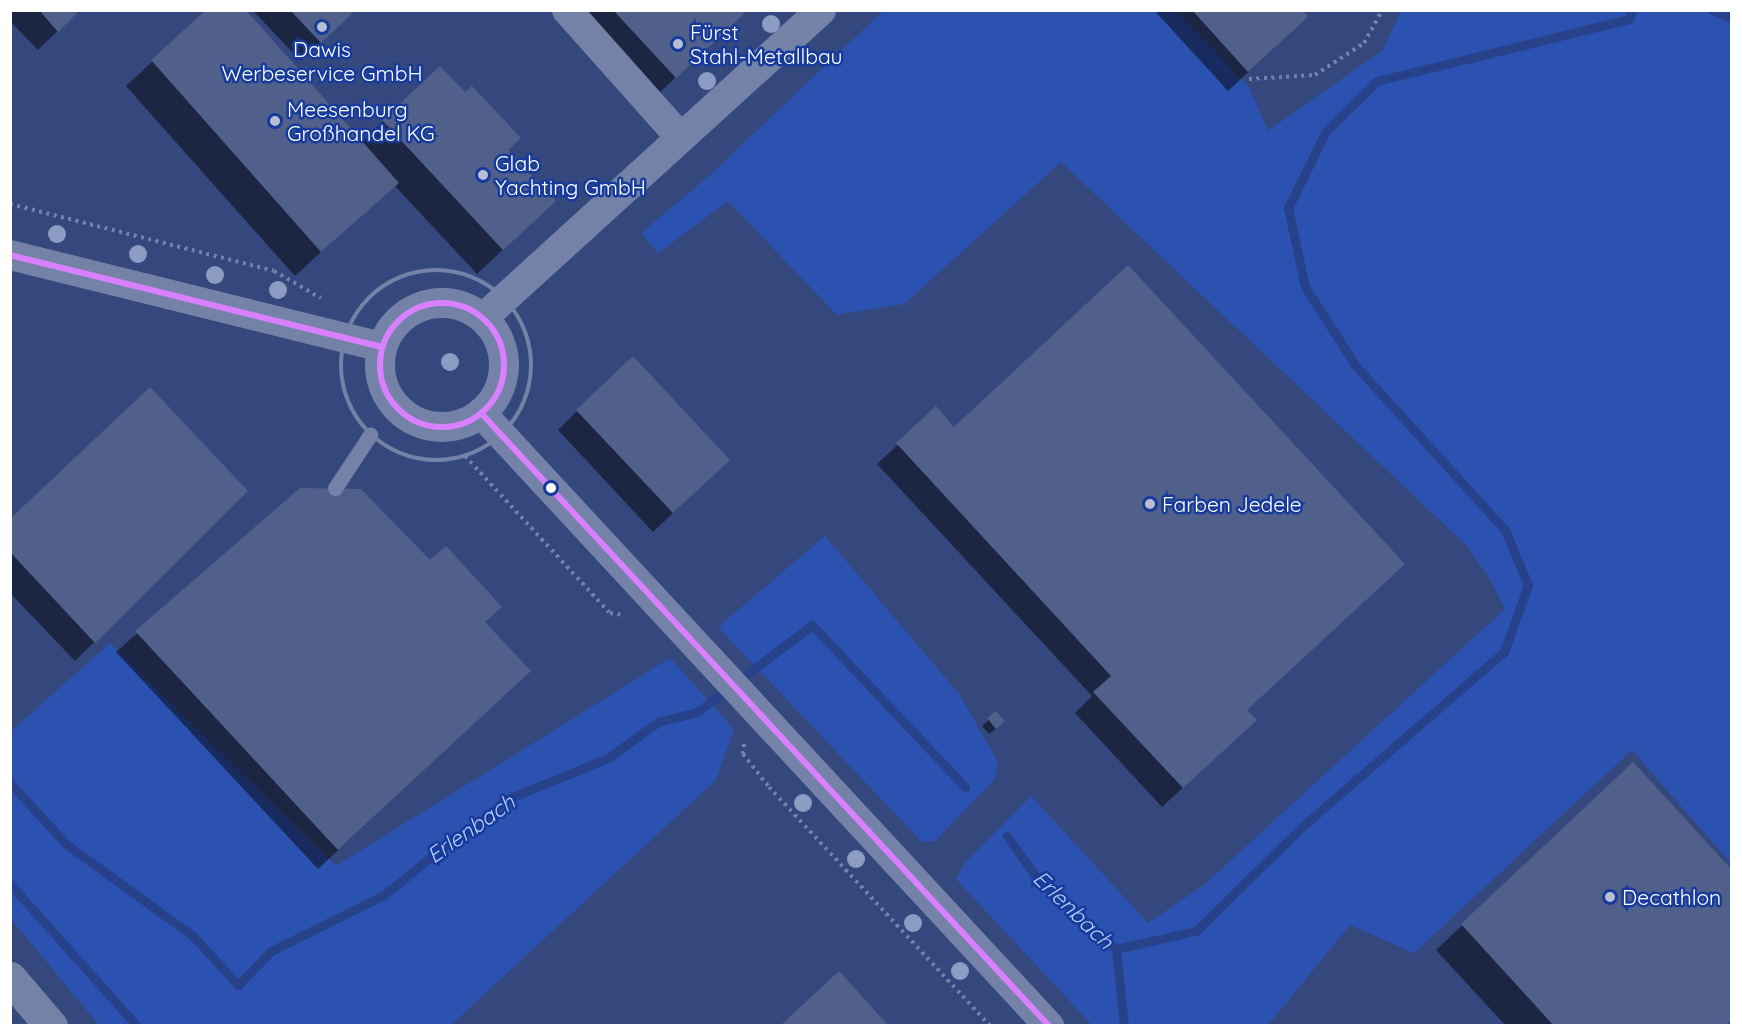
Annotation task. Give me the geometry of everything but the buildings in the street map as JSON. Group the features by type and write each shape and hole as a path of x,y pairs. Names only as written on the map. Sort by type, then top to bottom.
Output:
{"highway":[{"path":"10,978 51,1026"}],"street":[{"path":"567,10 681,138"},
{"path":"483,318 821,10"},
{"path":"10,255 347,322 382,347"},
{"path":"439,303 461,306 483,318 497,336 504,363 501,385 481,413 445,428 418,423 401,412 385,392 379,368 382,347 397,321 413,310 439,303"},
{"path":"481,413 503,433 676,621 706,657 1049,1026"}],"lane":[{"path":"335,488 370,435"}],"path":[{"path":"1249,79 1315,75 1364,43 1382,10"},
{"path":"10,204 274,271 333,305"},
{"path":"426,270 456,271 504,298 523,325 531,352 521,409 503,433 465,456 430,460 398,453 370,435 351,409 341,378 347,322 372,294 397,277 426,270"},
{"path":"465,456 610,613 676,621"},
{"path":"746,699 743,753 990,1026"}],"shaded area":[{"path":"883,11 1176,11 1249,87 1268,131 1383,50 1401,11 1726,11 1732,13 1731,863 1632,750 1414,953 1350,925 1268,1025 1092,1025 956,879 964,864 1031,796 1148,923 1204,885 1505,609 1488,576 1465,544 1061,162 904,304 837,315 728,201 658,253 641,233 709,176"},
{"path":"825,536 959,694 998,762 994,780 935,841 922,842 718,627"},
{"path":"110,643 336,866 670,658 734,729 716,780 451,1025 99,1025 11,919 10,732"}],"waterway":[{"path":"1116,949 1196,931 1304,825 1504,652 1528,585 1505,530 1356,366 1305,287 1288,208 1326,131 1377,81 1629,19 1632,10"},
{"path":"1712,10 1732,18"},
{"name":"Erlenbach","path":"10,783 66,844 193,936 238,985 271,951 384,895 449,842 484,822 503,801 608,758 658,722 697,712 812,625 965,787"},
{"name":"Erlenbach","path":"1007,836 1037,878 1116,949 1124,1026"},
{"name":"Erlenbach","path":"10,884 137,1026"}],"transit line":[{"path":"10,255 382,347"},
{"path":"442,303 466,308 486,321 499,341 504,365 499,389 486,409 466,422 442,427 418,422 398,409 385,389 380,365 385,341 398,321 418,308 442,303"},
{"path":"481,413 1049,1026"}],"place":[{"name":"Dawis Werbeservice GmbH","path":"322,27"},
{"name":"Fürst Stahl-Metallbau","path":"678,44"},
{"name":"Meesenburg Großhandel KG","path":"275,121"},
{"name":"Glab Yachting GmbH","path":"483,175"},
{"name":"Farben Jedele","path":"1150,504"},
{"name":"Decathlon","path":"1610,897"}]}
